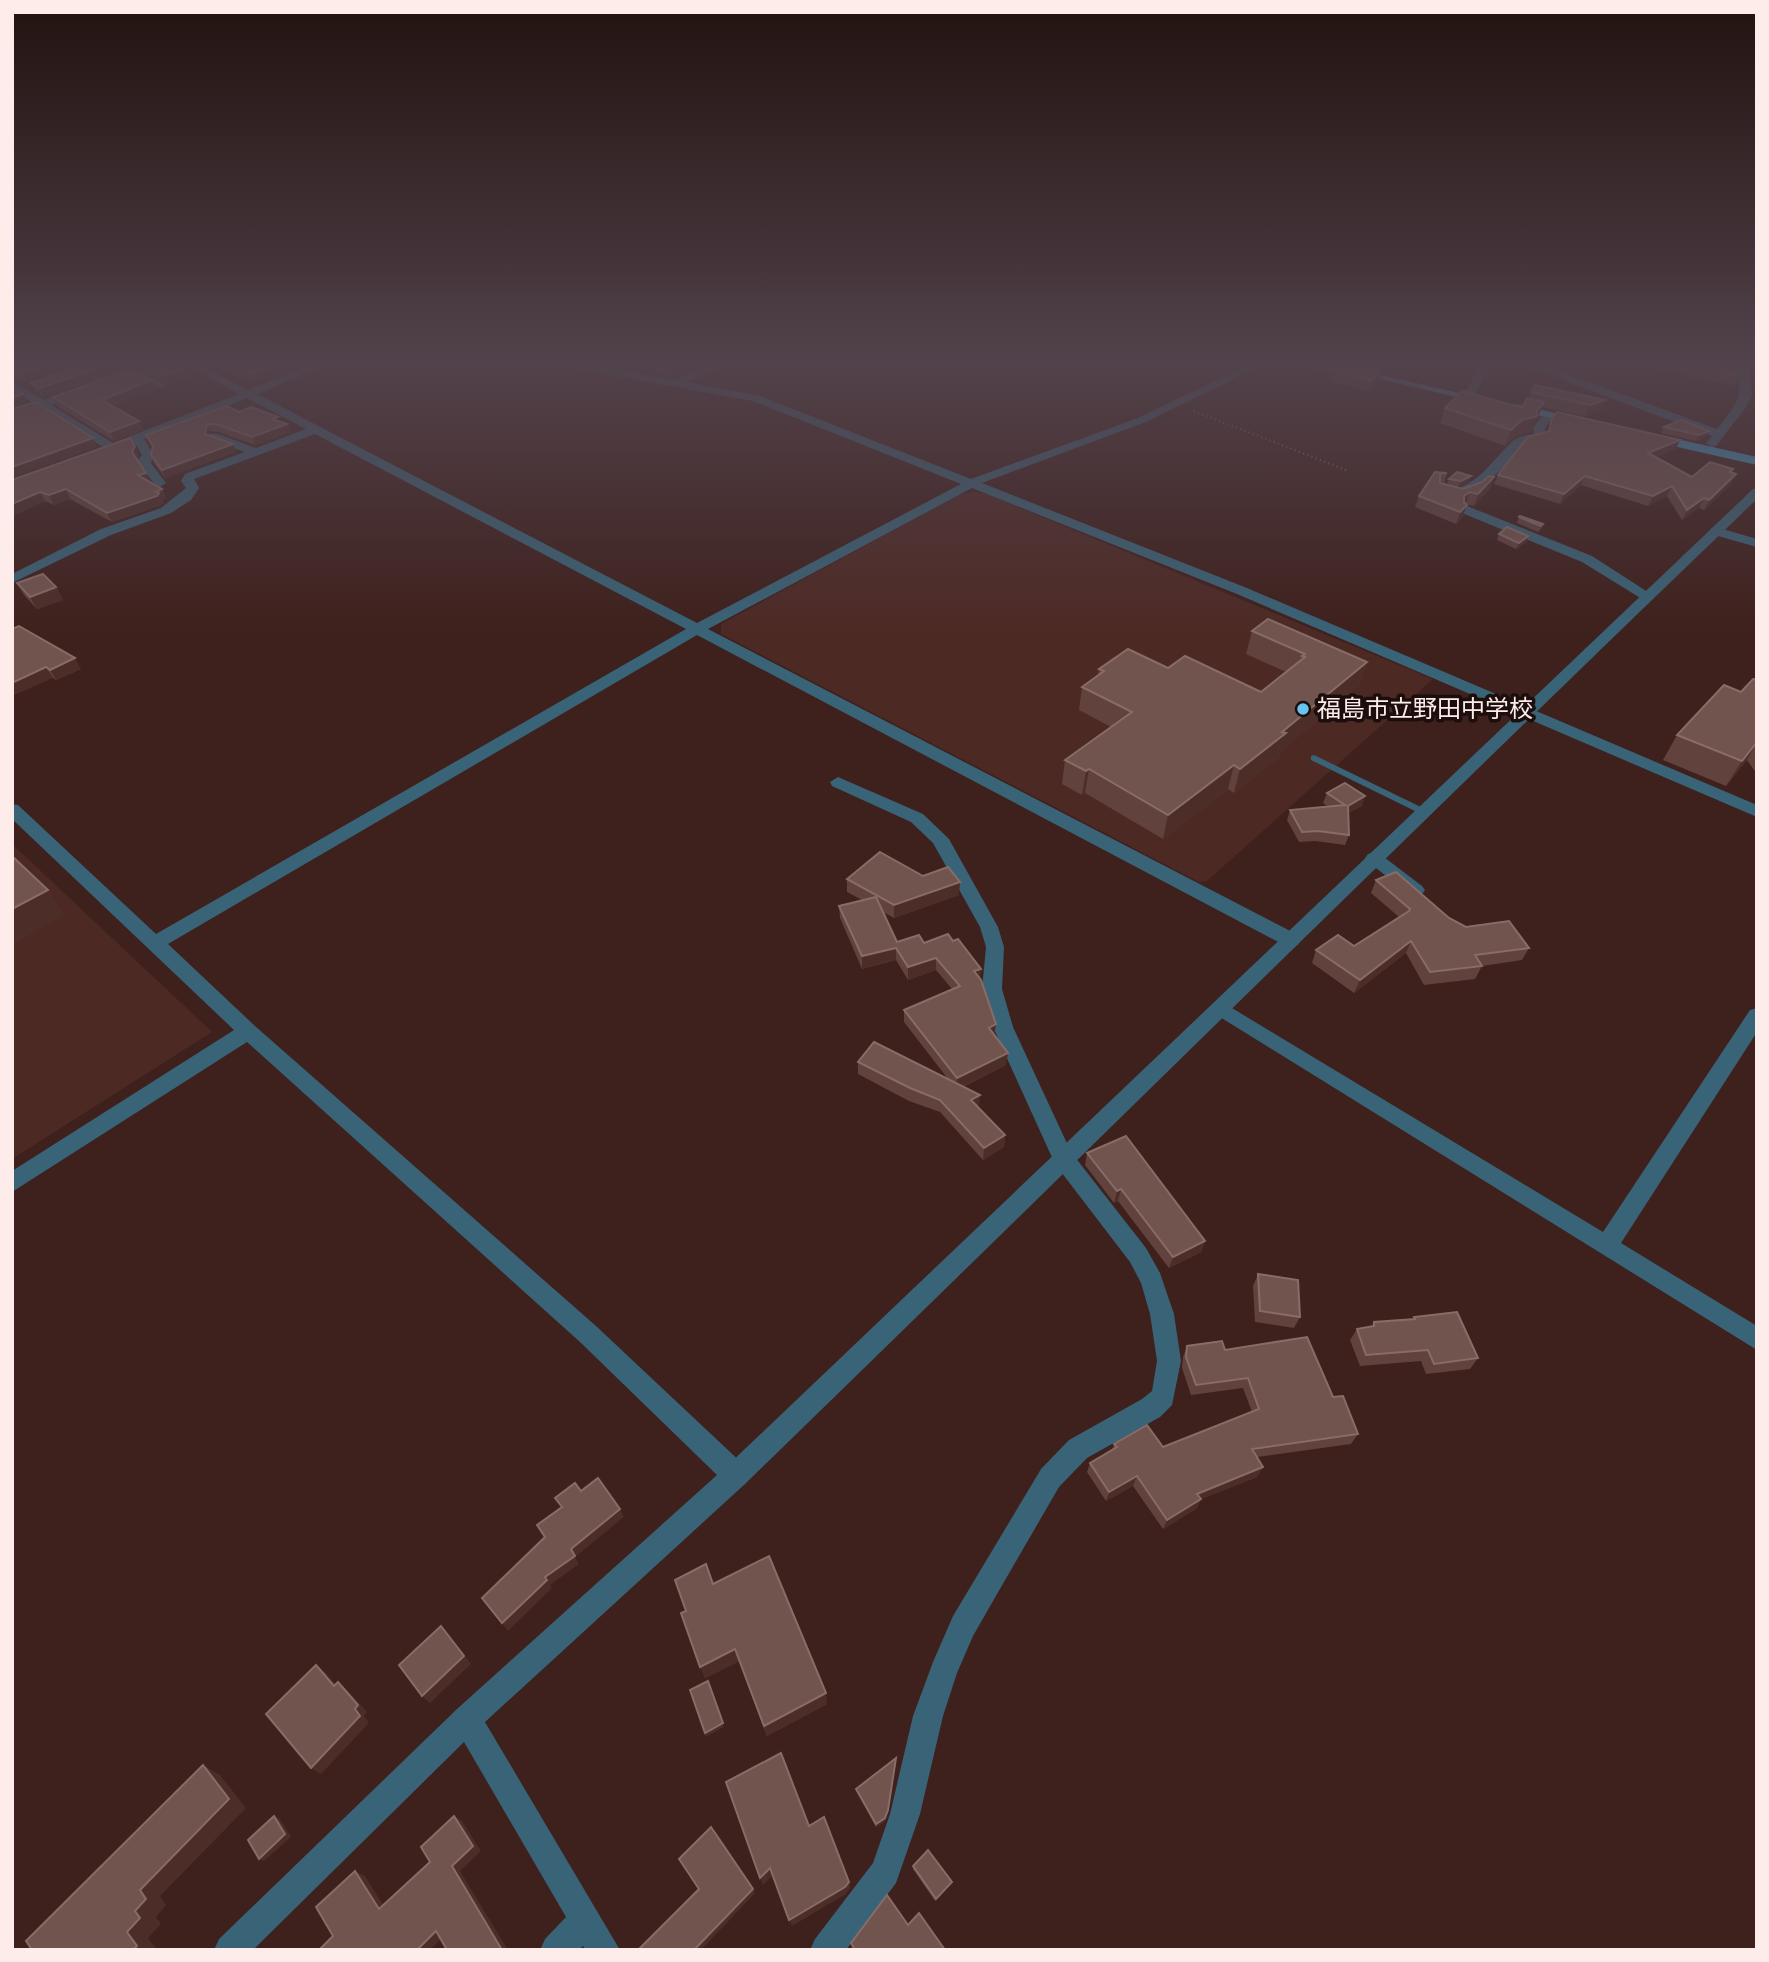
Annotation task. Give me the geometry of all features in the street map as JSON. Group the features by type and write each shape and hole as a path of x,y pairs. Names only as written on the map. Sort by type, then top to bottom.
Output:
{"main road":[{"path":"1719,453 1757,461"}],"street":[{"path":"146,453 145,464 160,483"},
{"path":"12,579 109,531 172,506 188,496 192,488 187,481 189,477 255,453"},
{"path":"363,453 1292,940"},
{"path":"892,453 1241,592 1757,812"},
{"path":"155,943 699,628 971,484 1055,453"},
{"path":"1442,490 1460,494 1473,488 1510,453"},
{"path":"230,1950 467,1719 737,1475 1063,1158 1222,1009 1422,811 1757,492"},
{"path":"1467,510 1587,559 1647,596"},
{"path":"1716,531 1757,543"},
{"path":"826,1950 885,1872 905,1814 928,1716 963,1626 1050,1478 1078,1449 1151,1408 1163,1397 1169,1361 1162,1314 1152,1280 1138,1255 1063,1158 1003,1027 992,989 995,947 989,926 940,839 917,818 838,782"},
{"path":"12,809 248,1031 588,1334 737,1475"},
{"path":"1374,858 1429,901"},
{"path":"1222,1009 1757,1339"},
{"path":"1607,1246 1757,1015"},
{"path":"12,1182 248,1031"},
{"path":"467,1719 604,1950"},
{"path":"555,1950 586,1920"}],"lane":[{"path":"1314,758 1422,811"}],"path":[{"path":"1301,453 1346,470"}],"shaded area":[{"path":"984,493 1433,679 1207,881 1199,882 721,634 721,624 959,495"},
{"path":"12,844 212,1032 12,1159"}],"building":[{"path":"12,453 52,453 12,467"},
{"path":"89,453 132,453 146,473 138,475 162,489 156,492 159,493 157,496 107,513 66,489 49,495 40,492 12,504 12,480"},
{"path":"152,453 210,453 162,470"},
{"path":"1516,453 1649,453 1692,477 1710,462 1733,469 1730,472 1736,474 1709,500 1704,498 1687,510 1672,486 1653,496 1585,476 1564,494 1498,475"},
{"path":"1435,472 1447,473 1440,474 1440,483 1463,489 1482,482 1489,476 1494,477 1478,494 1470,492 1464,496 1467,505 1460,512 1419,496"},
{"path":"1457,472 1471,476 1461,481 1449,479"},
{"path":"1520,516 1543,524 1541,526"},
{"path":"1507,527 1528,536 1519,543 1499,534"},
{"path":"43,574 56,587 30,597 17,583"},
{"path":"1268,619 1367,662 1282,732 1286,733 1240,769 1234,765 1168,815 1089,769 1086,771 1065,760 1132,712 1082,687 1104,671 1099,669 1128,649 1168,668 1185,656 1261,692 1305,657 1302,656 1305,654 1252,631"},
{"path":"19,626 75,658 50,670 46,667 12,683 12,629"},
{"path":"1753,679 1757,680 1757,742 1742,761 1677,735 1724,685 1741,692"},
{"path":"1345,783 1365,796 1348,806 1349,835 1302,832 1290,810 1345,805 1327,793"},
{"path":"880,852 923,876 948,867 960,882 894,905 847,879"},
{"path":"12,856 48,890 12,909"},
{"path":"1396,872 1449,918 1466,927 1509,921 1529,948 1475,955 1482,966 1430,972 1411,941 1360,980 1316,950 1338,935 1354,946 1409,911 1410,909 1376,880"},
{"path":"876,897 897,942 919,935 924,943 948,934 953,941 958,939 981,969 974,971 981,980 996,1024 989,1028 1008,1053 957,1078 904,1010 960,986 936,958 908,967 896,948 862,956 839,906"},
{"path":"874,1042 980,1095 971,1100 1005,1135 984,1148 940,1100 858,1062"},
{"path":"1126,1136 1205,1241 1173,1257 1121,1189 1117,1191 1087,1153"},
{"path":"1258,1274 1298,1280 1300,1317 1260,1311"},
{"path":"1457,1312 1478,1358 1434,1364 1428,1350 1366,1355 1357,1329 1374,1326 1374,1322"},
{"path":"1307,1337 1333,1397 1343,1396 1358,1434 1252,1449 1263,1467 1197,1494 1201,1499 1167,1520 1137,1476 1109,1492 1090,1463 1117,1447 1114,1444 1147,1425 1163,1447 1259,1409 1248,1378 1196,1385 1186,1357 1187,1346 1222,1341 1225,1350"},
{"path":"598,1478 620,1509 571,1549 575,1556 545,1577 547,1580 502,1623 482,1598 545,1537 537,1525 562,1507 555,1498 575,1483 581,1491"},
{"path":"769,1556 826,1693 764,1726 735,1649 700,1667 681,1613 686,1611 675,1580 706,1564 713,1584"},
{"path":"441,1626 464,1656 422,1696 399,1665"},
{"path":"316,1665 334,1686 338,1682 358,1705 355,1709 360,1716 311,1768 266,1714"},
{"path":"708,1681 723,1723 705,1733 690,1690"},
{"path":"781,1753 809,1826 824,1817 849,1882 789,1920 770,1868 760,1878 726,1782"},
{"path":"896,1758 888,1810 885,1818 876,1824 856,1789"},
{"path":"203,1765 229,1799 140,1890 146,1899 135,1911 140,1918 127,1932 137,1946 133,1950 32,1950 26,1941"},
{"path":"274,1816 285,1834 259,1859 248,1840"},
{"path":"454,1816 473,1846 452,1866 502,1950 447,1950 436,1931 417,1950 319,1950 333,1936 316,1907 355,1871 379,1909 430,1862 421,1847"},
{"path":"711,1827 753,1889 694,1950 638,1950 699,1889 679,1859"},
{"path":"928,1850 952,1882 936,1899 913,1866"},
{"path":"887,1895 908,1925 919,1913 945,1950 855,1950 851,1943"}],"place":[{"name":"福島市立野田中学校","path":"1303,709"}]}
